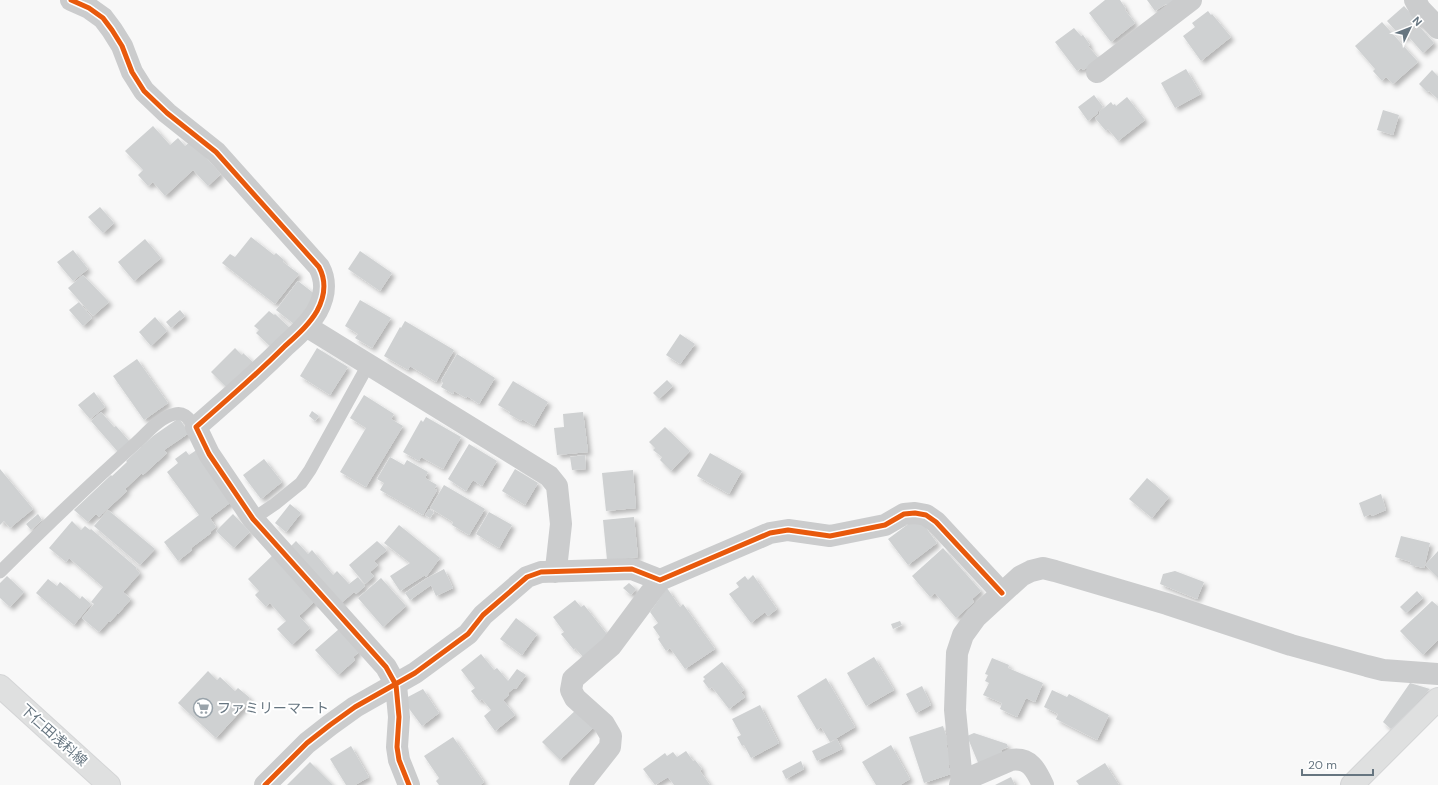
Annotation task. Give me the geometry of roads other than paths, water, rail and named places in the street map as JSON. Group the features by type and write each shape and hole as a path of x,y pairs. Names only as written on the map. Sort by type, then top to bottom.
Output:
{"main road":[{"name":"下仁田浅科線","path":"0,686 109,785"},
{"path":"1352,785 1438,699"}],"street":[{"path":"72,0 89,8 103,18 122,46 132,72 144,91 167,113 216,152 319,267 323,276 325,284 322,297 317,310 306,326 196,427 209,454 253,519 386,667 396,685 399,717 397,747 399,760 409,785"},
{"path":"1097,72 1191,0"},
{"path":"1415,0 1420,9 1438,28"},
{"path":"306,326 550,476 557,486 562,524 558,560 555,572"},
{"path":"580,785 610,747 611,736 604,724 575,698 571,690 573,679 610,646 660,580 770,533 788,530 830,536 885,526 904,514 915,513 926,515 936,522 1002,593"},
{"path":"1042,785 1038,774 1030,765 1024,760 1018,759 1012,760 961,783 954,710 957,654 963,635 968,626 1002,593 1021,576 1031,571 1043,568 1167,604 1291,645 1367,666 1384,670 1438,674"},
{"path":"265,785 307,743 330,725 355,707 415,673 468,634 483,614 527,577 541,572 632,569 660,580"}],"lane":[{"path":"253,519 301,483 310,470 368,365"},
{"path":"0,572 127,451 159,423 173,414 180,413 187,417 196,427"}],"place":[{"name":"ファミリーマート","path":"203,708"}]}
